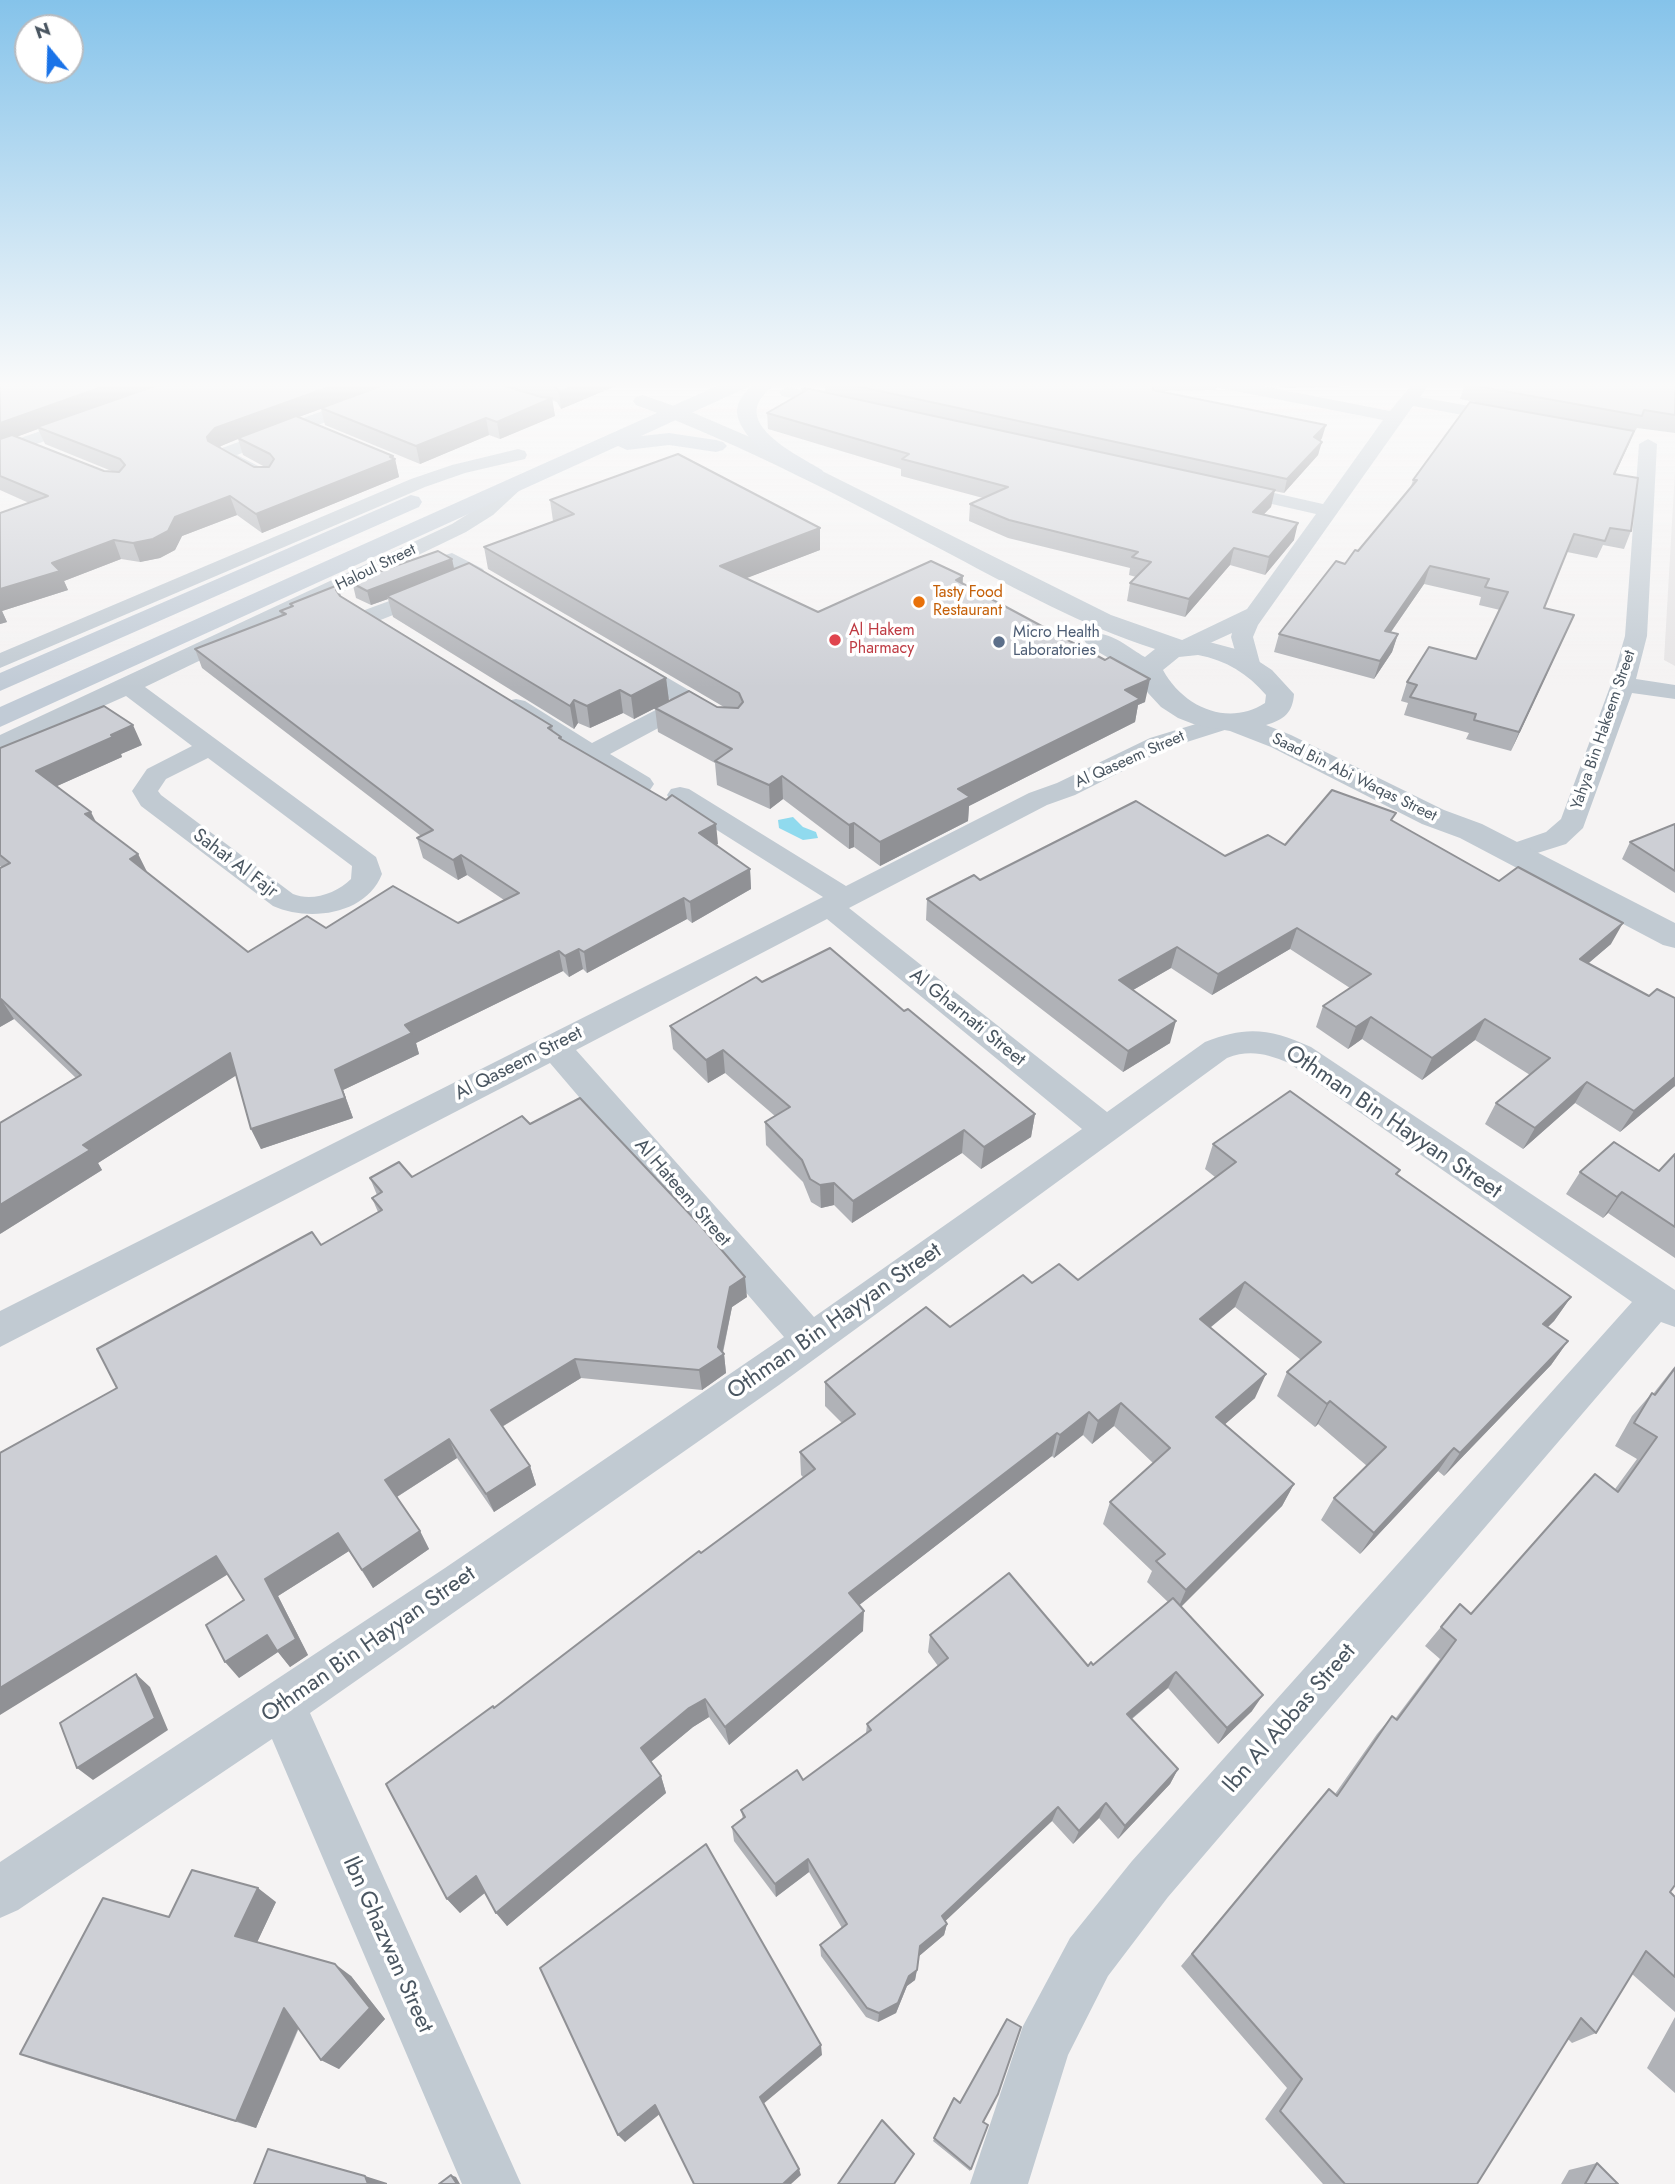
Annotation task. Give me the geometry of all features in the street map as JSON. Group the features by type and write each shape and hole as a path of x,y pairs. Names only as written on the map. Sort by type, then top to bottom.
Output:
{"main road":[{"path":"0,683 453,484"},
{"name":"Haloul Street","path":"0,718 514,485"}],"street":[{"path":"0,661 399,484"},
{"path":"790,484 1103,643 1149,670 1160,656 1254,614"},
{"path":"831,484 1094,619 1183,648 1220,651 1248,663"},
{"path":"1208,484 1330,511"},
{"path":"1248,663 1242,637 1254,614 1349,484"},
{"name":"Yahya Bin Hakeem Street","path":"1512,853 1556,838 1573,822 1623,684 1636,636 1645,484"},
{"name":"Haloul Street","path":"0,744 363,575 475,518 497,503 514,485"},
{"path":"452,559 499,588"},
{"path":"370,616 475,573"},
{"path":"363,575 408,600"},
{"path":"329,591 393,630"},
{"path":"607,652 730,724"},
{"name":"Saad Bin Abi Waqas Street","path":"1248,663 1306,723 1344,751 1435,802 1471,831"},
{"name":"Saad Bin Abi Waqas Street","path":"1149,670 1152,678 1176,703 1199,717 1280,741 1433,817 1471,831 1675,937"},
{"path":"1623,684 1675,692"},
{"name":"Sahat Al Fajr","path":"128,686 366,863 368,879 351,894 316,905 298,906 283,900 150,800 145,791 156,774 210,747"},
{"path":"1229,724 1260,719 1274,711 1281,701 1280,694"},
{"path":"498,695 641,784"},
{"path":"592,753 690,702"},
{"name":"Al Qaseem Street","path":"1038,799 1057,784 1142,735 1156,725 1176,703"},
{"name":"Al Qaseem Street","path":"0,1330 1038,799 1066,789 1159,743 1229,724"},
{"name":"Al Gharnati Street","path":"680,795 837,902 1106,1130"},
{"name":"Othman Bin Hayyan Street","path":"0,1892 282,1706 810,1340 1216,1050 1232,1043 1256,1039 1300,1055 1666,1306"},
{"name":"Al Hateem Street","path":"554,1046 810,1340"},
{"name":"Ibn Al Abbas Street","path":"999,2184 1043,2046 1088,1957 1150,1879 1666,1306"},
{"name":"Ibn Ghazwan Street","path":"282,1706 492,2184"}],"shaded area":[{"path":"1674,484 1675,484 1675,666 1664,660"}],"water":[{"path":"793,817 803,827 816,832 818,838 803,840 779,828 778,820"}],"building":[{"path":"19,484 332,484 256,514 230,496 175,517 168,531 153,539 133,543 114,540 52,563 60,571 0,589 0,513 48,496"},
{"path":"595,484 735,484 820,528 720,566 818,612 931,561 963,576 956,580 1105,660 1110,657 1150,679 1125,690 1140,699 958,789 970,797 880,842 854,823 849,825 782,776 769,785 715,761 732,749 655,708 689,691 717,707 738,708 743,702 739,693 484,547 574,514 550,500"},
{"path":"996,484 1247,484 1275,490 1253,512 1298,523 1269,557 1234,548 1189,599 1130,583 1151,562 1132,557 1138,552 1009,520 970,504 1008,487"},
{"path":"1414,484 1637,484 1631,531 1610,528 1605,541 1574,534 1544,608 1574,615 1519,732 1474,720 1476,714 1410,697 1417,685 1407,682 1429,647 1476,659 1508,592 1485,587 1489,579 1430,566 1385,631 1398,634 1380,661 1279,634 1336,561 1345,564 1355,550 1358,551"},
{"path":"438,551 452,559 367,591 352,583 355,582 352,581"},
{"path":"469,563 666,678 631,696 620,690 587,706 574,700 570,706 387,596"},
{"path":"338,585 336,590 340,596 552,726 548,728 561,737 559,738 666,800 672,795 716,824 699,833 750,869 690,902 684,898 584,952 579,949 565,956 559,951 405,1025 412,1033 335,1070 345,1098 251,1129 230,1053 83,1145 90,1150 0,1205 0,1123 81,1075 0,1000 0,868 10,863 0,855 0,748 104,706 133,725 111,735 113,737 36,771 91,812 85,814 138,854 130,859 248,952 307,916 326,928 393,886 458,923 519,893 461,855 453,860 417,838 433,830 195,649 286,614 280,611 293,606 290,604"},
{"path":"1332,790 1396,813 1391,820 1499,881 1518,867 1623,923 1580,959 1649,996 1657,989 1675,998 1675,1077 1634,1111 1587,1082 1535,1128 1496,1103 1550,1058 1485,1019 1432,1058 1371,1017 1356,1027 1323,1006 1371,974 1297,928 1218,974 1177,947 1119,980 1176,1021 1128,1051 927,899 974,875 980,880 1136,801 1225,856 1268,835 1285,845"},
{"path":"1675,824 1675,871 1630,842"},
{"path":"830,948 904,1011 908,1009 1035,1114 984,1147 964,1130 853,1201 834,1183 820,1185 810,1179 802,1160 765,1122 790,1107 723,1050 706,1060 670,1026 756,977 762,982"},
{"path":"1290,1091 1400,1170 1396,1174 1571,1297 1543,1324 1568,1341 1460,1453 1454,1448 1374,1533 1334,1498 1386,1447 1330,1401 1327,1404 1287,1372 1321,1342 1245,1282 1200,1319 1266,1374 1216,1417 1294,1484 1186,1590 1156,1561 1165,1554 1110,1502 1170,1448 1121,1403 1098,1421 1089,1412 1060,1435 1057,1433 849,1593 864,1611 725,1727 705,1699 689,1708 641,1748 661,1776 496,1913 476,1876 447,1899 386,1784 493,1706 494,1708 699,1551 701,1553 815,1469 800,1452 855,1414 825,1382 926,1307 950,1327 1023,1275 1032,1283 1059,1264 1078,1280 1236,1162 1213,1144"},
{"path":"580,1098 700,1225 745,1277 730,1287 718,1347 724,1354 699,1370 575,1359 491,1410 530,1466 486,1494 449,1439 385,1480 420,1531 362,1570 338,1533 265,1579 296,1639 277,1651 267,1635 225,1662 206,1625 244,1600 216,1556 0,1688 0,1453 117,1388 97,1349 312,1232 321,1245 382,1210 372,1198 382,1192 370,1178 399,1162 412,1177 522,1116 530,1124"},
{"path":"1614,1142 1659,1171 1675,1154 1675,1227 1622,1192 1617,1197 1580,1172"},
{"path":"1675,1368 1675,1885 1670,1892 1675,1897 1675,1977 1646,1951 1596,2033 1581,2018 1477,2184 1345,2184 1280,2111 1302,2079 1192,1954 1329,1789 1337,1796 1392,1716 1397,1720 1456,1640 1441,1627 1460,1604 1471,1614 1595,1474 1618,1492 1657,1437 1634,1423 1652,1393 1655,1395"},
{"path":"1009,1573 1088,1666 1091,1662 1093,1665 1173,1598 1263,1695 1227,1728 1176,1672 1127,1714 1178,1769 1125,1826 1106,1803 1079,1831 1058,1807 942,1916 947,1924 920,1946 917,1970 909,1976 898,2003 879,2013 867,2008 820,1945 847,1924 808,1859 775,1884 732,1827 745,1817 741,1810 797,1770 803,1780 871,1730 867,1724 948,1658 930,1635"},
{"path":"136,1674 155,1718 77,1768 60,1723"},
{"path":"706,1844 821,2045 760,2097 799,2169 783,2184 694,2184 655,2105 618,2135 540,1968"},
{"path":"192,1870 258,1888 235,1936 335,1964 370,2008 321,2060 284,2008 236,2121 20,2054 103,1898 169,1917"},
{"path":"1007,2019 1021,2027 998,2094 983,2122 988,2125 971,2169 934,2138 954,2098 960,2103"},
{"path":"882,2120 914,2154 894,2184 838,2184"},
{"path":"268,2149 365,2176 368,2184 254,2184"},
{"path":"1597,2163 1618,2184 1585,2184"},
{"path":"451,2175 457,2184 439,2184"}],"place":[{"name":"Tasty Food Restaurant","path":"919,602"},
{"name":"Al Hakem Pharmacy","path":"835,640"},
{"name":"Micro Health Laboratories","path":"999,642"}]}
